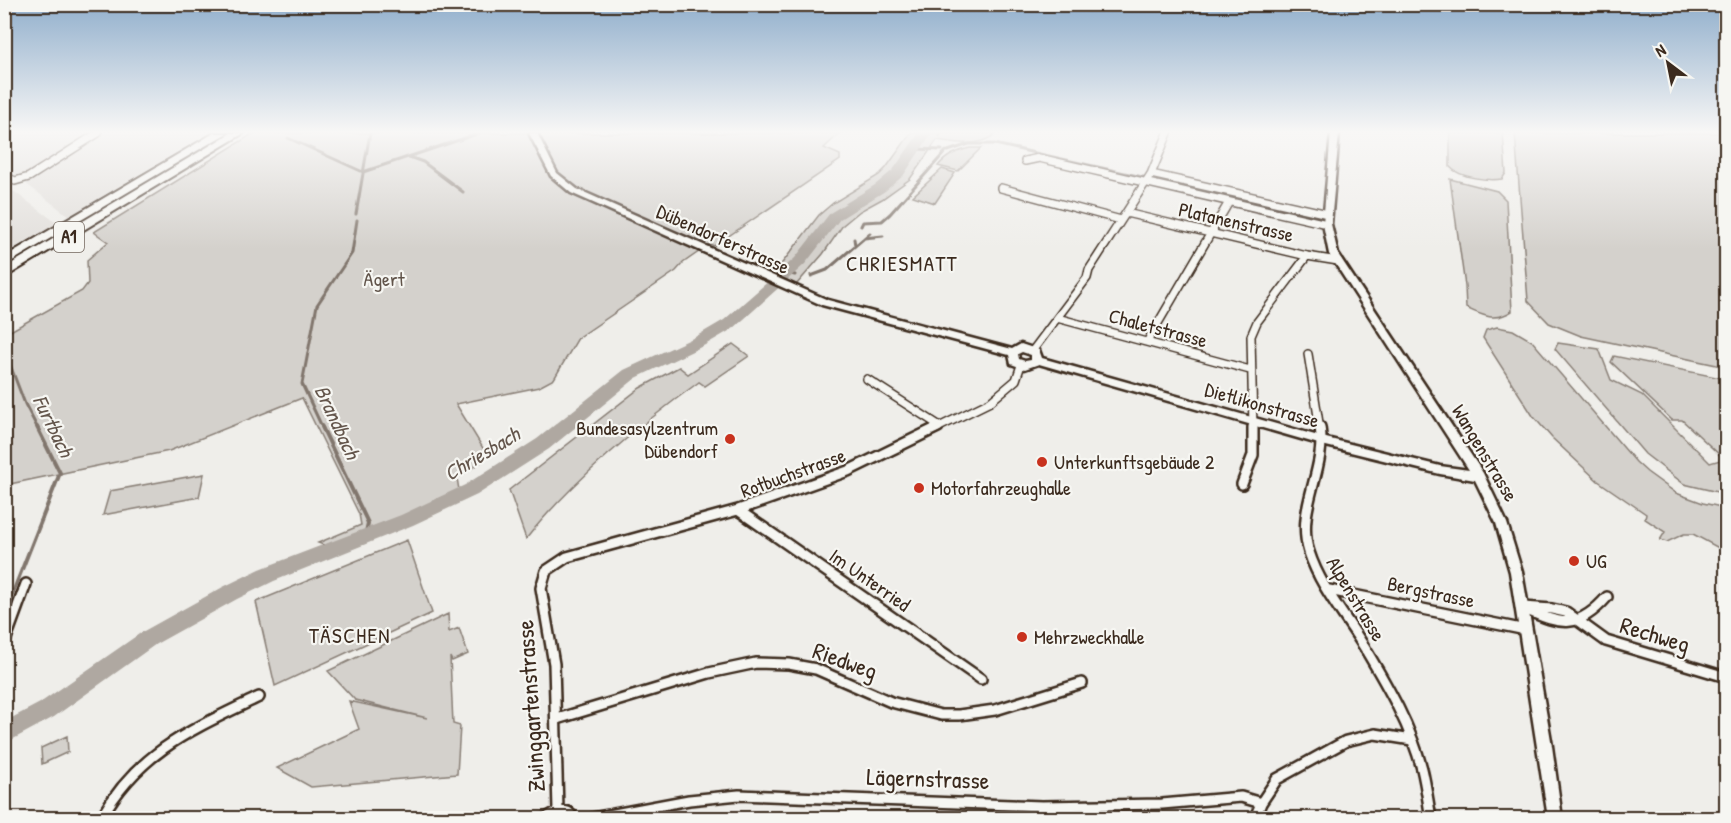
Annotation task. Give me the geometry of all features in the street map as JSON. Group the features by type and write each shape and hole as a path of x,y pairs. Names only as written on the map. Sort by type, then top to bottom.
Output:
{"highway":[{"name":"A1","path":"4,262 157,171"},
{"name":"A1","path":"4,274 175,171"}],"street":[{"path":"4,176 15,181 38,171"},
{"name":"Dübendorferstrasse","path":"554,171 574,191 789,289 825,303 1012,353"},
{"path":"1112,171 1328,219"},
{"path":"1034,355 1021,348 1012,353 1013,358 1021,365 1032,364 1034,355 1057,318 1077,292 1151,171"},
{"name":"Wangenstrasse","path":"1332,171 1328,219 1331,246 1338,261 1479,476 1502,520 1515,566 1523,607 1555,819"},
{"path":"1148,178 1229,202 1328,219"},
{"path":"1001,188 1121,220"},
{"path":"1147,342 1229,202"},
{"name":"Platanenstrasse","path":"1126,213 1307,256 1338,261"},
{"path":"1242,484 1253,455 1250,344 1253,330 1307,256"},
{"name":"Chaletstrasse","path":"1057,318 1250,370"},
{"name":"Alpenstrasse","path":"1308,354 1322,441 1322,452 1304,517 1308,550 1314,567 1366,650 1412,740 1422,769 1431,819"},
{"name":"Dietlikonstrasse","path":"1034,355 1252,422 1422,466 1479,476"},
{"name":"Rotbuchstrasse","path":"551,566 579,553 738,510 831,478 997,398 1016,380 1021,365"},
{"path":"867,380 940,426"},
{"name":"Im Unterried","path":"738,510 981,680"},
{"name":"Zwinggartenstrasse","path":"551,566 543,577 542,588 554,664 558,810"},
{"path":"4,644 26,584"},
{"name":"Bergstrasse","path":"1329,590 1526,630"},
{"path":"1523,607 1546,619 1571,624 1597,610 1607,597"},
{"name":"Rechweg","path":"1579,620 1592,633 1610,643 1726,677"},
{"name":"Riedweg","path":"557,719 711,672 746,664 793,665 824,671 839,681 916,709 962,716 1034,700 1041,694 1082,683"},
{"path":"101,819 123,782 152,755 191,731 259,697"},
{"path":"1255,819 1277,778 1346,741 1375,734 1412,740"},
{"name":"Lägernstrasse","path":"593,819 689,800 739,795 1042,806 1161,804 1241,797 1262,803"},
{"path":"1041,819 1042,806"},
{"path":"546,819 558,810 567,811 574,819"}],"shaded area":[{"path":"10,171 144,171 69,216"},
{"path":"5,185 57,223 4,253"}],"green space":[{"name":"Ägert","path":"192,171 823,171 714,246 710,244 683,263 676,271 578,338 554,379 539,387 456,404 486,453 484,460 457,478 459,490 395,520 326,546 318,543 361,525 359,514 302,398 169,451 5,485 5,334 82,291 88,283 87,260 108,242 94,232"},
{"path":"883,171 915,171 910,179 860,211 843,225 823,254 796,285 770,273 776,271 819,215 833,203"},
{"path":"939,171 955,173 935,203 913,196"},
{"path":"1456,171 1506,173 1502,179 1489,180"},
{"path":"1518,171 1726,171 1726,367 1581,336 1549,323 1528,301"},
{"path":"1450,179 1497,191 1506,200 1512,311 1506,314 1489,317 1466,308"},
{"path":"1497,327 1513,330 1532,341 1647,472 1676,493 1703,503 1726,508 1726,552 1693,534 1684,534 1667,542 1660,540 1665,532 1645,519 1646,514 1598,481 1552,438 1533,416 1483,338 1486,330"},
{"path":"1558,343 1599,349 1611,380 1642,395 1710,463 1724,459 1682,420 1672,420 1611,362 1614,356 1726,379 1726,494 1684,484 1645,454 1555,349"},
{"path":"733,344 749,356 705,386 699,382 630,435 563,497 526,539 509,490 640,388 679,367 688,374"},
{"path":"204,474 199,497 103,515 110,491"},
{"path":"407,540 432,613 275,686 256,602"},
{"path":"448,614 449,632 459,628 468,654 452,661 450,657 453,724 460,726 457,774 311,787 277,768 359,729 349,701 427,718 355,700 328,671"},
{"path":"67,736 68,752 42,764 41,748"}],"waterway":[{"path":"436,171 463,192"},
{"name":"Chriesbach","path":"4,734 47,710 149,638 230,593 267,575 407,520 471,490 543,444 630,374 700,341 729,324 800,261 835,216 880,188 899,171"},
{"path":"861,226 863,222 882,221 928,171"},
{"path":"1117,171 1321,217"},
{"name":"Brandbach","path":"356,214 363,172"},
{"name":"Brandbach","path":"323,429 302,384 317,305 352,253 357,220"},
{"path":"864,238 870,233"},
{"path":"864,238 883,236"},
{"path":"811,276 827,270 864,238"},
{"path":"854,239 855,245"},
{"name":"Chriesbach","path":"786,273 795,275"},
{"name":"Furtbach","path":"4,349 25,404 38,429"},
{"name":"Brandbach","path":"322,427 368,523 365,536"},
{"name":"Furtbach","path":"4,615 60,473 38,429"}],"place":[{"name":"Bundesasylzentrum Dübendorf","path":"730,439"},
{"name":"Unterkunftsgebäude 2","path":"1042,462"},
{"name":"Motorfahrzeughalle","path":"919,488"},
{"name":"UG","path":"1574,561"},
{"name":"Mehrzweckhalle","path":"1022,637"}],"district":[{"name":"CHRIESMATT","path":"902,264"},
{"name":"TÄSCHEN","path":"350,636"}]}
